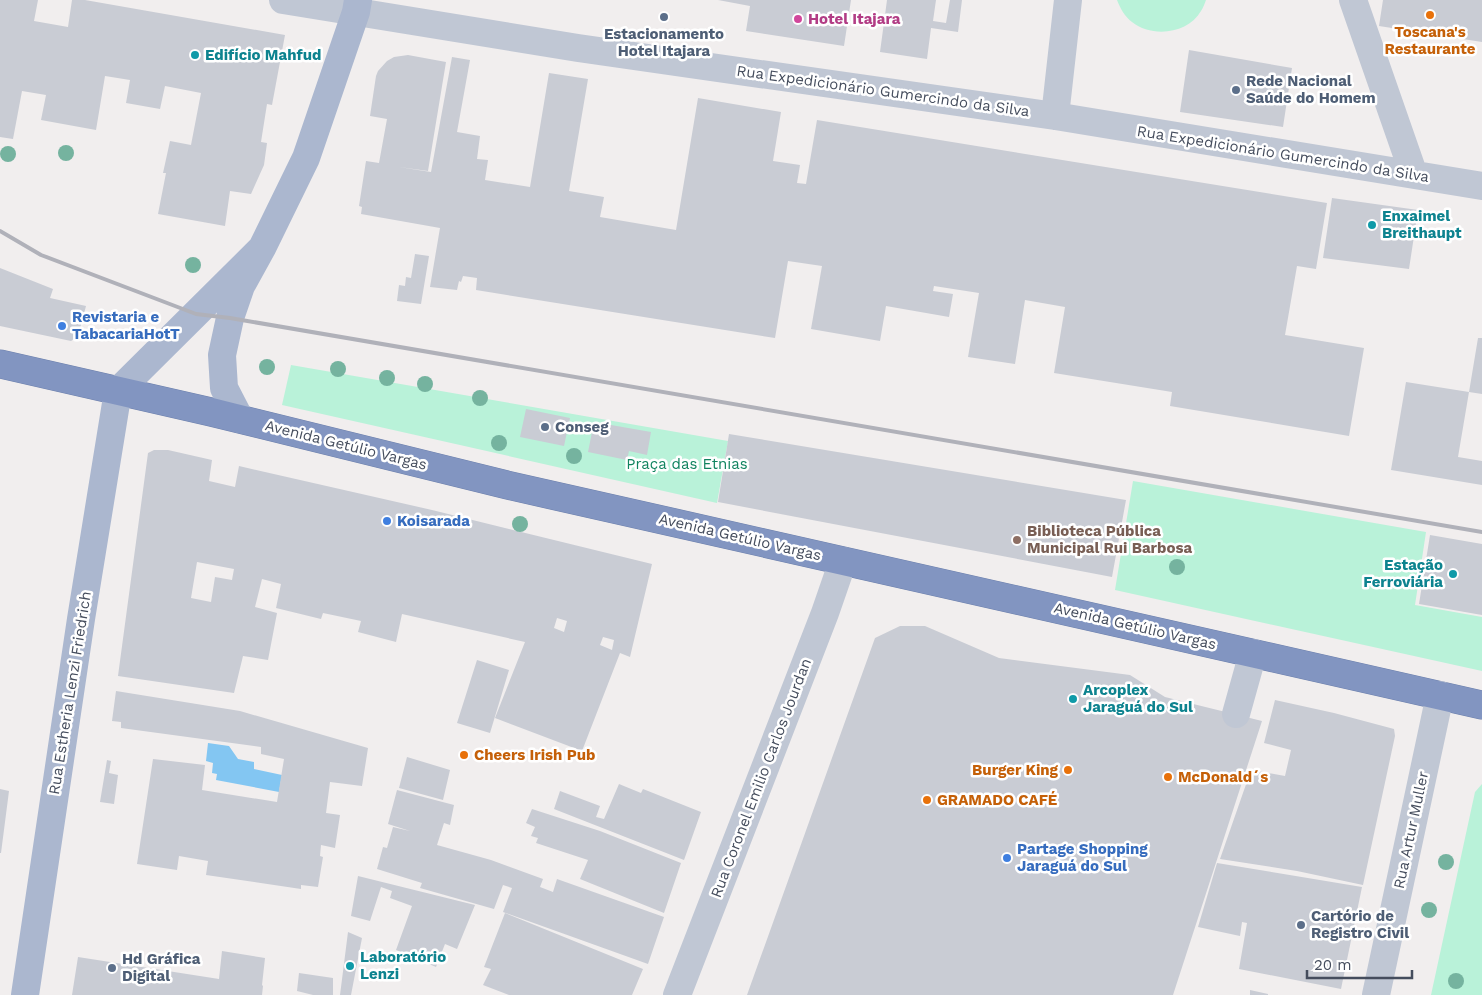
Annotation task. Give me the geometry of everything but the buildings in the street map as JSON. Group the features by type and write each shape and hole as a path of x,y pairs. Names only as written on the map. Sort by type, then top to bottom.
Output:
{"highway":[{"name":"Avenida Getúlio Vargas","path":"0,364 240,419 507,485 1482,704"}],"main road":[{"path":"240,419 224,388 222,355 230,318 241,286 262,248 306,158 357,6"},
{"path":"118,390 262,248"},
{"name":"Rua Estheria Lenzi Friedrich","path":"25,995 81,619 118,390"}],"street":[{"name":"Rua Expedicionário Gumercindo da Silva","path":"284,0 357,6 588,49 1055,116 1482,186"},
{"path":"1055,116 1068,0"},
{"path":"1353,0 1414,175"},
{"name":"Rua Coronel Emilio Carlos Jourdan","path":"677,995 825,613 843,560"},
{"path":"1236,714 1254,652"},
{"name":"Rua Artur Muller","path":"1376,995 1440,694"}],"green space":[{"path":"1117,0 1206,0 1201,11 1188,25 1179,29 1159,32 1140,27 1132,22 1127,18"},
{"name":"Praça das Etnias","path":"291,365 728,441 717,503 282,405"},
{"path":"1133,481 1426,532 1415,605 1482,617 1482,671 1115,590"},
{"path":"1482,784 1482,995 1431,995 1475,792"}],"water":[{"path":"208,743 229,746 238,759 254,762 254,769 282,775 279,792 216,780 217,774 212,773 213,763 206,761"}],"railway":[{"path":"0,231 41,255 196,314 230,318 1482,532"}],"place":[{"name":"Toscana's Restaurante","path":"1430,15"},
{"name":"Estacionamento Hotel Itajara","path":"664,17"},
{"name":"Hotel Itajara","path":"798,19"},
{"name":"Edifício Mahfud","path":"195,55"},
{"name":"Rede Nacional Saúde do Homem","path":"1236,90"},
{"name":"Enxaimel Breithaupt","path":"1372,225"},
{"name":"Revistaria e TabacariaHotT","path":"62,326"},
{"name":"Conseg","path":"545,427"},
{"name":"Koisarada","path":"387,521"},
{"name":"Biblioteca Pública Municipal Rui Barbosa","path":"1017,540"},
{"name":"Estação Ferroviária","path":"1453,574"},
{"name":"Arcoplex Jaraguá do Sul","path":"1073,699"},
{"name":"Cheers Irish Pub","path":"464,755"},
{"name":"Burger King","path":"1068,770"},
{"name":"McDonald´s","path":"1168,777"},
{"name":"GRAMADO CAFÉ","path":"927,800"},
{"name":"Partage Shopping Jaraguá do Sul","path":"1007,858"},
{"name":"Cartório de Registro Civil","path":"1301,925"},
{"name":"Laboratório Lenzi","path":"350,966"},
{"name":"Hd Gráfica Digital","path":"112,968"}]}
